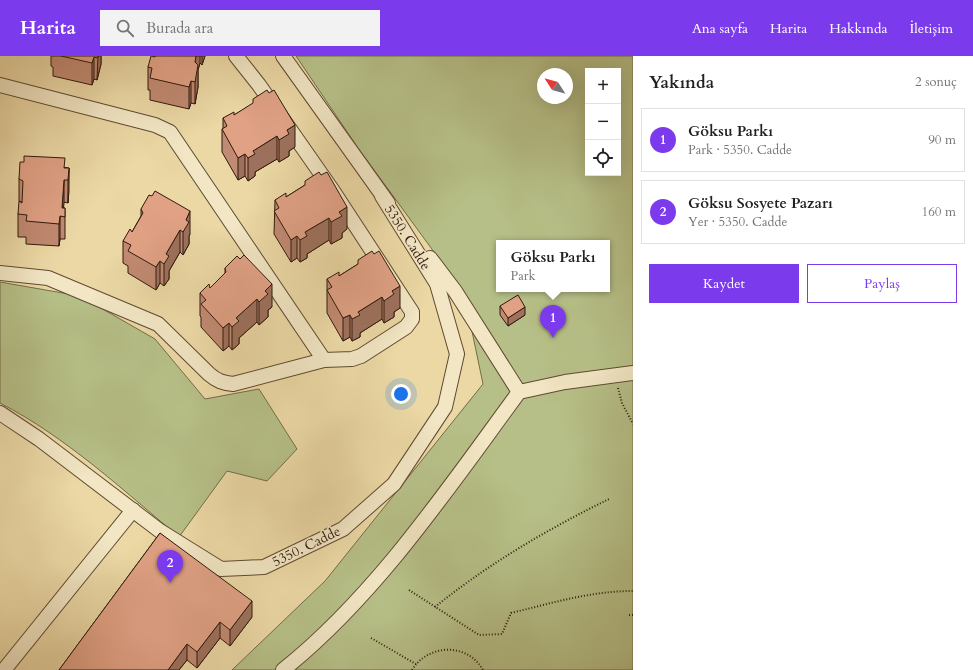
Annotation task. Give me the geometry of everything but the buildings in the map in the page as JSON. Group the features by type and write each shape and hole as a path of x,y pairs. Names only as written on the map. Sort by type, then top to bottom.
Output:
{"street":[{"path":"0,273 48,278 158,324 218,382 233,384 324,360 352,359 370,351 406,327 412,319 412,312 333,191 260,85 236,56"},
{"name":"5350. Cadde","path":"283,56 382,196 455,291 519,392"},
{"path":"0,85 155,125 170,132 324,360"},
{"name":"5350. Cadde","path":"0,413 39,440 160,531 221,569 264,567 343,529 394,484 445,407 457,354 437,284 382,196"},
{"path":"285,669 344,614 392,559 446,492 519,392 565,382 633,373"},
{"path":"4,670 133,510"}],"path":[{"path":"614,375 622,403 633,424"},
{"path":"435,607 480,572 584,511 609,499"},
{"path":"409,590 479,636 502,634 512,614 573,596 610,591 633,591"},
{"path":"371,638 416,664"},
{"path":"412,670 416,664 433,652 443,649 454,649 473,658 483,670"}],"green space":[{"path":"296,56 633,56 633,670 232,670 325,581 483,384 464,293 358,148"},
{"path":"0,282 80,296 155,339 205,399 259,389 297,449 267,481 227,471 179,537 71,448 48,432 0,403"}],"place":[{"name":"Göksu Parkı","path":"553,338"},
{"name":"Göksu Sosyete Pazarı","path":"170,583"}]}
